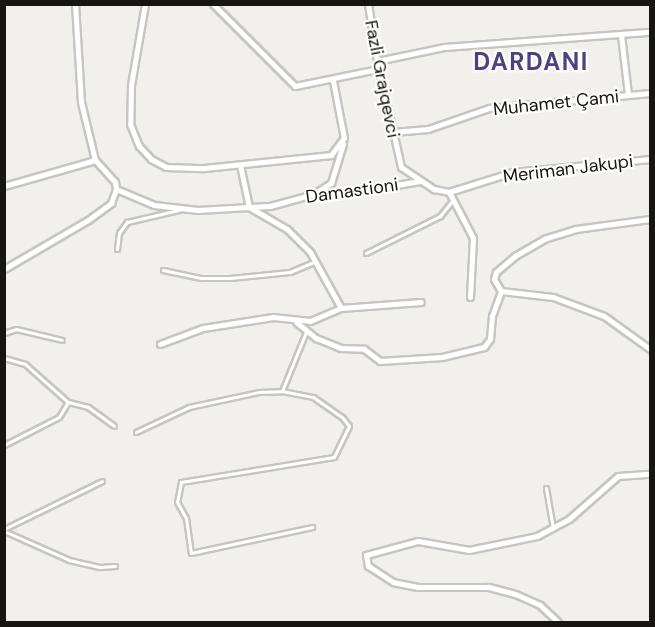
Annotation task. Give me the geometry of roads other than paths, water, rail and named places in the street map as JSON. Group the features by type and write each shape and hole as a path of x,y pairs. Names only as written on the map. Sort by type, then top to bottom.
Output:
{"street":[{"path":"4,269 88,220 111,203 116,189 115,182 94,159 78,88 75,4"},
{"path":"145,4 130,103 130,124 139,146 151,159 166,167 240,165 331,154 344,138"},
{"path":"213,4 295,86 333,81 378,69"},
{"name":"Fazli Grajqevci","path":"368,4 378,69 396,153 401,167 420,181"},
{"path":"377,61 444,47 651,32"},
{"path":"621,34 628,95"},
{"path":"314,194 331,183 344,138 333,81"},
{"name":"Muhamet Çami","path":"393,132 428,129 489,108 651,93"},
{"path":"4,186 94,159"},
{"name":"Meriman Jakupi","path":"449,192 513,172 651,159"},
{"path":"240,165 249,207 287,229 316,262 341,308"},
{"path":"420,181 449,192 473,238 470,297"},
{"name":"Damastioni","path":"116,189 154,205 183,208 249,207 270,206 314,194 343,194 420,181"},
{"path":"501,291 494,279 496,272 546,237 576,229 651,219"},
{"path":"296,322 306,332 341,348 364,349 380,361 442,357 483,347 490,339 492,316 501,291"},
{"path":"501,291 553,297 594,312 650,347"},
{"path":"160,344 203,328 273,317 296,322 310,321 341,308 421,302"},
{"path":"558,622 529,597 488,587 404,586 373,571 365,559 375,550 418,541 469,550 497,547 553,529 618,476 651,474"}],"lane":[{"path":"366,253 440,216 452,201"},
{"path":"117,249 119,233 127,222 183,208"},
{"path":"163,270 201,278 230,278 290,272 316,262"},
{"path":"4,333 16,329 62,340"},
{"path":"282,391 306,332"},
{"path":"4,358 25,364 68,402 88,406 114,426"},
{"path":"136,432 189,408 259,392 282,391 313,397 342,417 349,426 334,457 181,482 177,502 186,518 191,553 312,527"},
{"path":"4,445 59,417 68,402"},
{"path":"4,530 102,481"},
{"path":"546,488 553,529"},
{"path":"4,530 69,560 100,567 115,566"}],"district":[{"name":"DARDANI","path":"531,62"}]}
